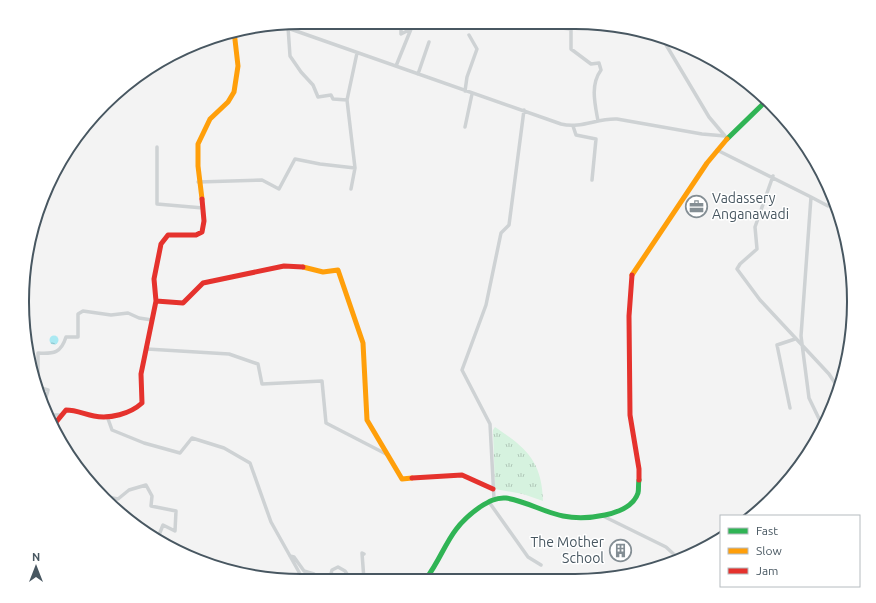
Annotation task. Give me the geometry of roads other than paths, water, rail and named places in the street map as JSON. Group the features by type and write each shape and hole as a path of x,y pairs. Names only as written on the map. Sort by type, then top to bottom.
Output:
{"street":[{"path":"295,29 472,94 524,110 561,124 573,126 604,119 617,119 726,137"},
{"path":"400,29 401,34 411,29"},
{"path":"396,66 411,29"},
{"path":"571,29 570,50 591,64 599,63 601,70 596,77 594,100 598,121"},
{"path":"288,30 290,56 301,72 313,85 318,97 331,95 333,99 347,100"},
{"path":"465,91 467,77 477,49 469,34"},
{"path":"57,421 66,410 72,410 95,416 107,416 126,411 142,403 141,380 156,301 154,279 159,252 165,237 173,234 199,234 202,232 204,225 203,208 198,182 197,157 199,142 212,116 230,100 235,86 240,64 235,37"},
{"path":"418,74 429,42"},
{"path":"666,45 709,117 726,137"},
{"path":"351,189 356,168 347,100 357,52"},
{"path":"464,127 472,94"},
{"path":"429,574 438,561 448,537 454,529 494,499 505,497 526,502 563,516 587,518 603,516 627,506 635,498 639,484 638,457 630,415 629,316 632,275 696,177 718,150 726,137 762,104"},
{"path":"494,499 490,424 462,370 486,305 501,233 509,225 524,110"},
{"path":"573,126 576,135 596,139 592,180"},
{"path":"157,147 157,204 203,208"},
{"path":"718,150 773,176 829,205"},
{"path":"198,182 262,180 280,189 295,159 320,164 356,168"},
{"path":"773,176 755,227 756,249 740,264 737,269 746,283 795,339 829,374 835,383"},
{"path":"811,197 801,336 809,398 820,420"},
{"path":"156,301 183,303 203,283 284,266 302,267 323,272 338,270 363,343 367,420 402,479 462,475 493,489"},
{"path":"38,372 38,353 49,354 59,351 63,346 66,337 78,337 78,314 83,311 111,315 128,313 139,318 152,320"},
{"path":"790,408 777,345 795,339"},
{"path":"147,349 229,354 258,364 262,384 322,381 326,423 388,455"},
{"path":"43,388 48,390 46,397"},
{"path":"54,415 62,415"},
{"path":"107,416 112,430 144,443 180,453 192,438 224,448 250,463 271,522 300,574"},
{"path":"114,498 118,499 129,490 146,484 152,496 151,506 176,511 175,531 163,525 160,534"},
{"path":"489,502 528,558 541,565"},
{"path":"603,516 666,547 675,555"},
{"path":"364,554 362,553 364,574"},
{"path":"290,556 294,557 304,571 314,574"},
{"path":"331,574 332,570 338,567 346,571 348,574"}],"water":[{"path":"54,335 59,340 54,345 49,340"}],"place":[{"name":"Vadassery Anganawadi","path":"697,206"},
{"name":"The Mother School","path":"620,550"}]}
